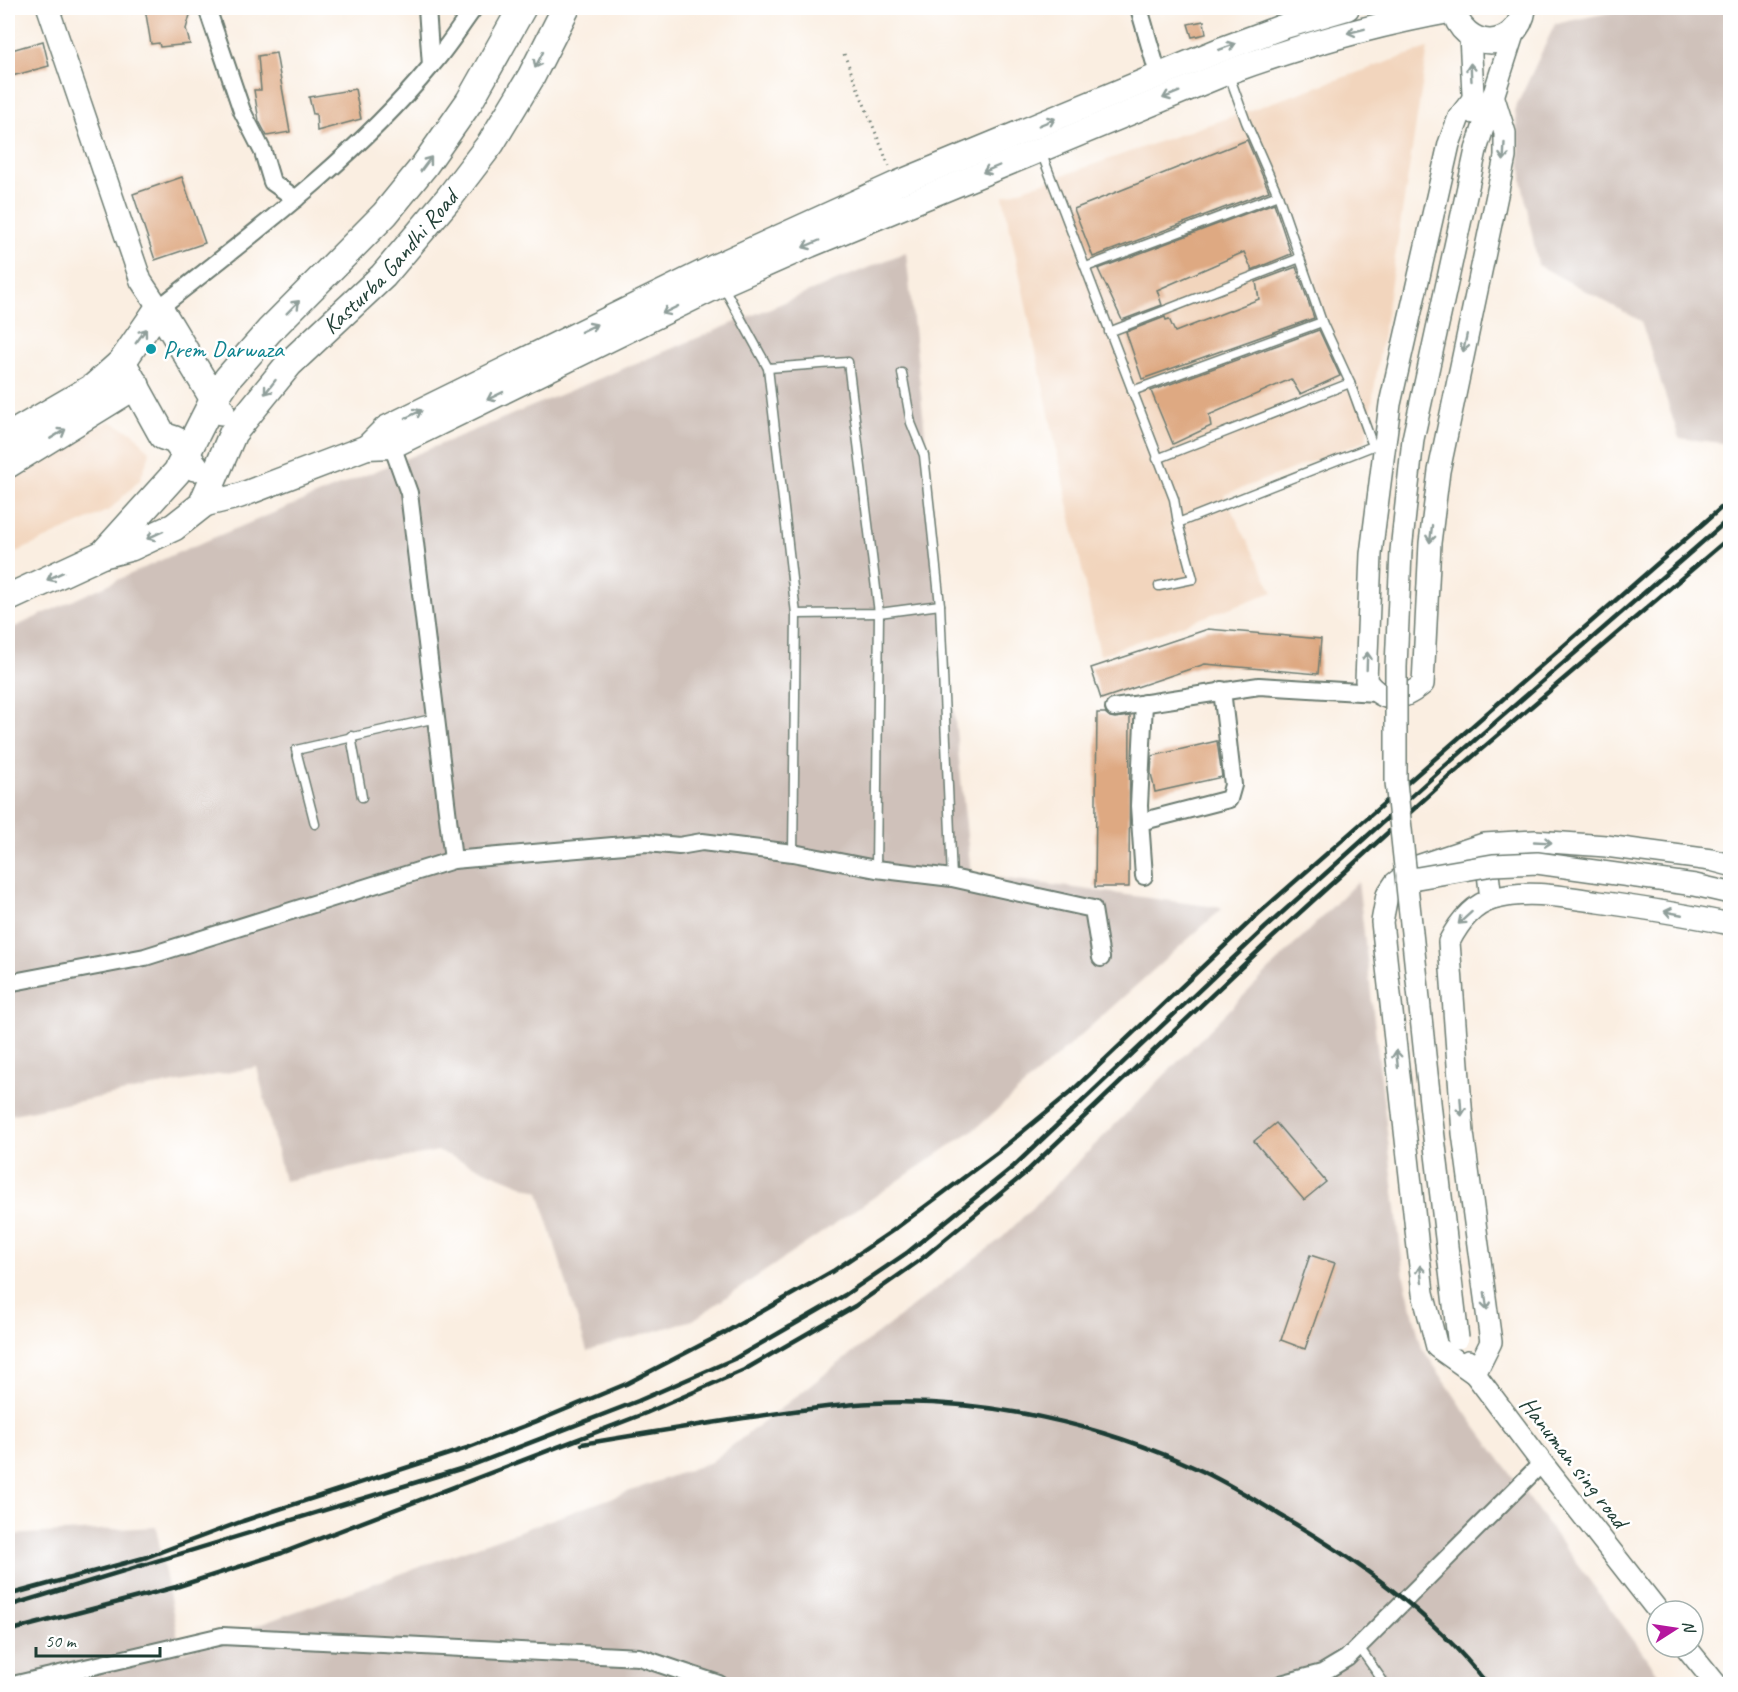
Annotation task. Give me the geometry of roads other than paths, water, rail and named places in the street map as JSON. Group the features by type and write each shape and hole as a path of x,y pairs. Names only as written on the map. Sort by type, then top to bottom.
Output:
{"main road":[{"name":"Kasturba Gandhi Road","path":"103,554 182,464 214,399 242,361 385,214 424,166 470,102 522,8"},
{"name":"Kasturba Gandhi Road","path":"206,496 233,433 289,364 383,276 491,144 531,77 566,8"},
{"path":"8,598 103,554 131,547 174,527 206,496 239,496 389,437 718,276 896,184 1158,74 1282,27 1347,8"},
{"path":"718,276 810,245 1228,72 1280,53 1347,33 1444,10 1470,36 1493,41 1504,38 1523,14"},
{"path":"159,308 233,433"},
{"path":"8,464 129,374 159,308"},
{"path":"188,355 210,363 242,361"},
{"path":"129,374 163,436 175,440 182,464 206,496"},
{"path":"8,437 94,387 129,374"}],"street":[{"path":"49,8 141,281 159,308 296,199 366,136 431,66 474,8"},
{"path":"207,8 242,111 263,152 272,182 296,199"},
{"path":"427,8 431,66"},
{"path":"1139,8 1158,74"},
{"path":"1376,693 1366,681 1371,554 1390,404 1449,144 1459,117 1483,97 1523,14"},
{"path":"1114,708 1259,686 1376,693 1388,698 1402,697 1423,684 1430,543 1439,471 1505,157 1505,133 1483,97 1470,36"},
{"name":"Hanuman sing road","path":"1483,97 1476,150 1413,440 1401,551 1396,667 1396,782 1406,880 1458,1338 1475,1374 1649,1599"},
{"path":"389,437 409,493 453,860"},
{"path":"1140,822 1229,799 1233,785 1222,690"},
{"path":"1144,703 1140,822 1144,876"},
{"path":"1731,865 1711,860 1606,846 1535,841 1484,844 1415,867 1395,883 1386,895 1382,922 1423,1293 1437,1347 1475,1374 1491,1342 1463,1133 1449,942 1458,923 1491,899 1509,896 1557,896 1656,910 1731,924"},
{"path":"8,983 145,957 453,860 647,843 679,846 702,842 793,853 876,869 952,878 1093,909 1101,957"},
{"path":"1484,844 1491,899"},
{"path":"1406,880 1493,865 1537,863 1695,885 1731,893"},
{"path":"1281,1684 1309,1678 1335,1667 1359,1647 1404,1599 1542,1463"},
{"path":"17,1684 222,1636 639,1657 718,1684"},
{"path":"1696,1659 1716,1684"}],"lane":[{"path":"1178,523 1372,447 1350,384 1322,322 1278,195 1246,123 1228,72"},
{"path":"1040,149 1174,499 1193,579 1159,586"},
{"path":"1086,267 1278,195"},
{"path":"1109,332 1300,258"},
{"path":"718,276 768,368 796,614 793,853"},
{"path":"1132,391 1322,322"},
{"path":"768,368 848,362 879,613 876,869"},
{"path":"902,373 911,423 924,455 940,605 952,878"},
{"path":"1157,459 1350,384"},
{"path":"796,614 879,613 940,605"},
{"path":"315,824 296,750 437,718"},
{"path":"351,736 362,797"},
{"path":"1359,1647 1385,1684"}],"railway":[{"path":"8,1595 147,1557 243,1521 467,1448 535,1422 626,1384 724,1333 833,1271 895,1229 998,1152 1072,1091 1258,914 1730,500"},
{"path":"8,1606 470,1466 638,1401 734,1359 845,1295 908,1252 1014,1166 1265,928 1444,767 1730,518"},
{"path":"8,1631 176,1587 282,1553 646,1413 744,1370 855,1306 919,1261 1023,1175 1272,938 1450,776 1730,537"},
{"path":"582,1444 776,1413 873,1403 958,1405 1041,1417 1082,1427 1123,1439 1202,1471 1309,1532 1365,1570 1418,1611 1465,1658 1487,1684"}],"place":[{"name":"Prem Darwaza","path":"151,349"}]}
